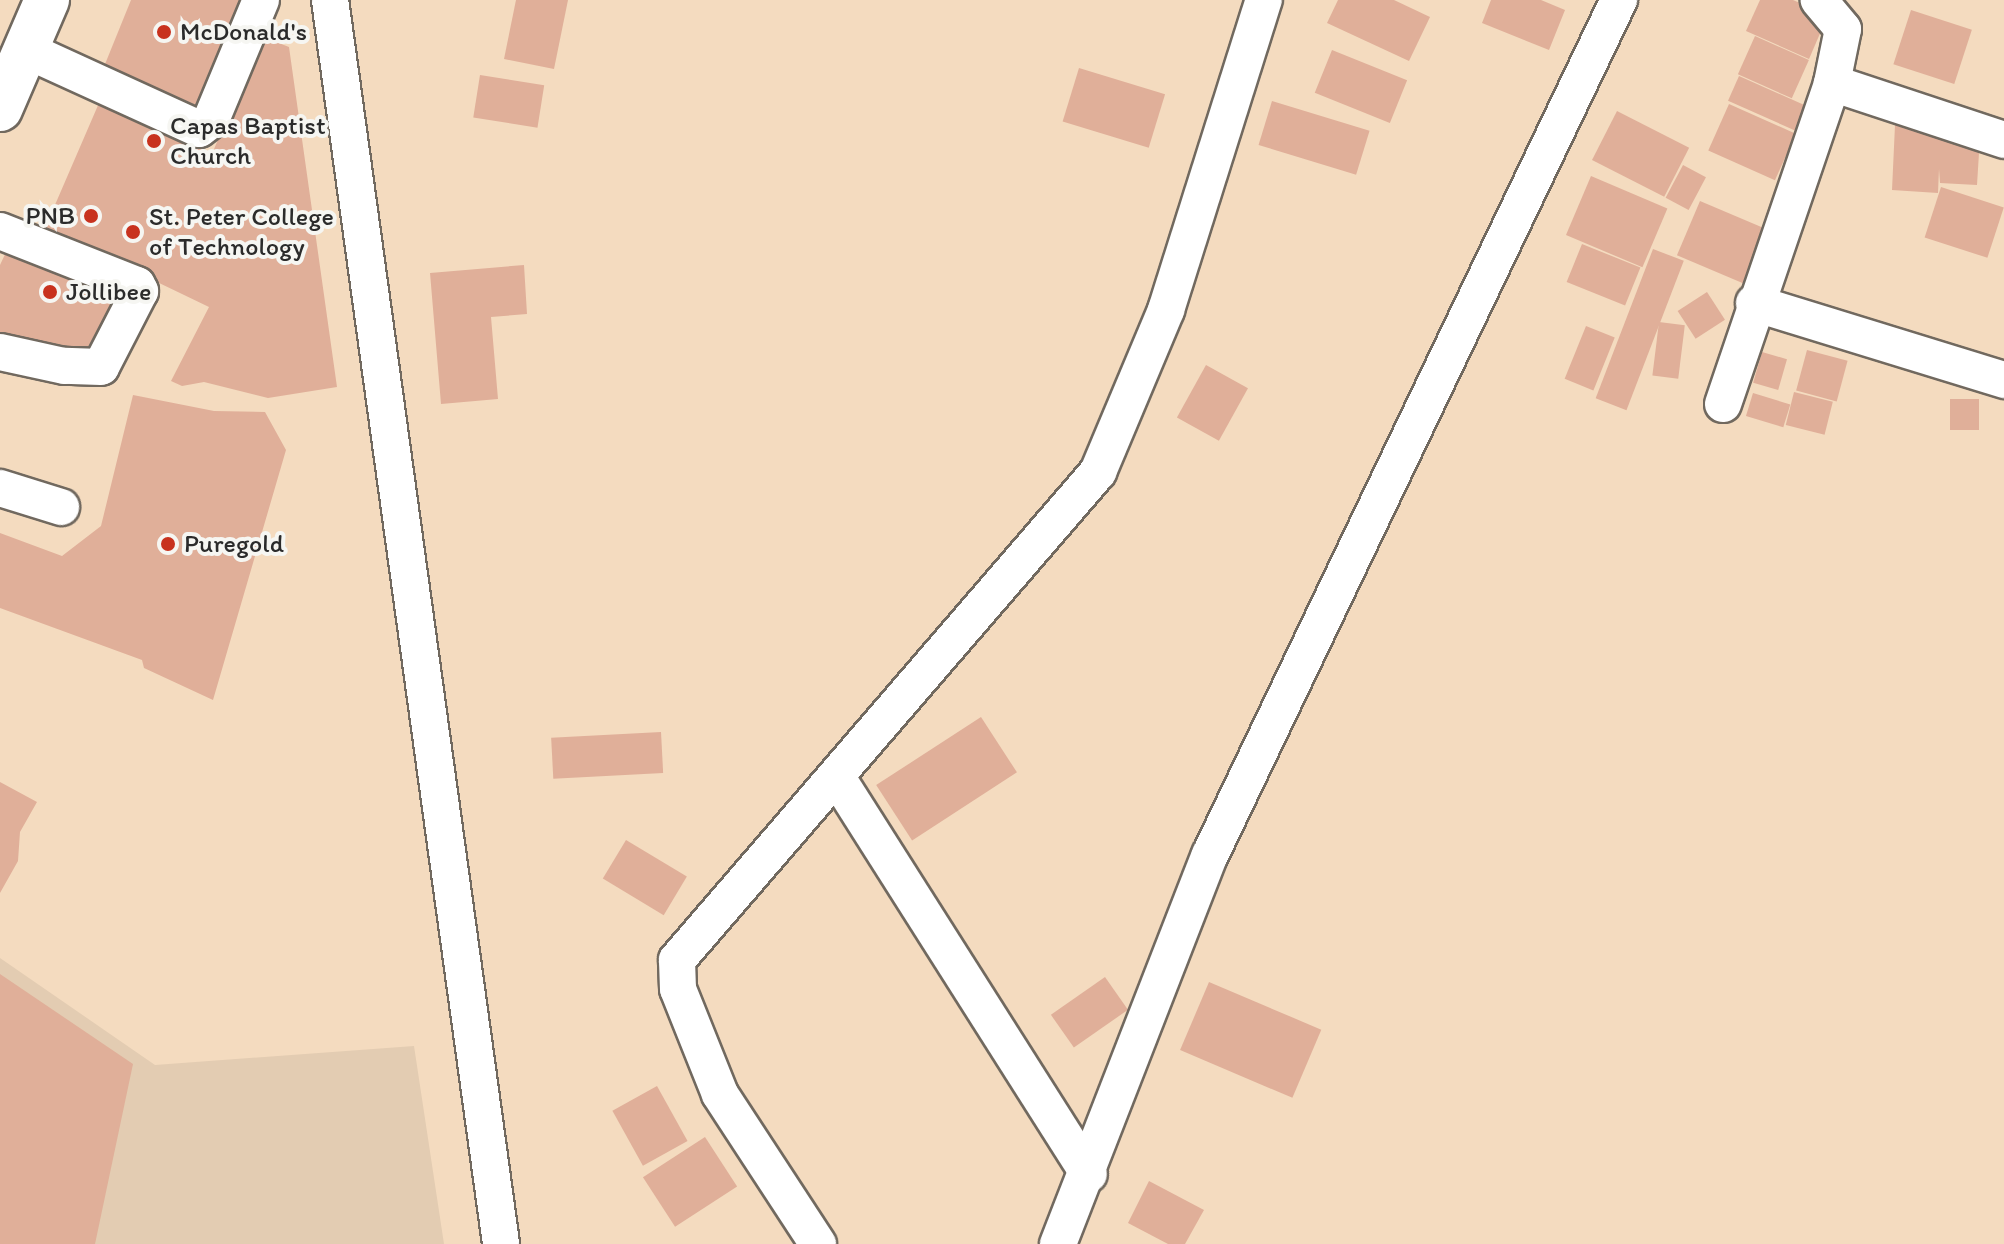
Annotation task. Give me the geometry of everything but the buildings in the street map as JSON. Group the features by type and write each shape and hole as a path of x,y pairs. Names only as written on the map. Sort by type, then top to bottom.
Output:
{"main road":[{"path":"0,109 47,0"}],"street":[{"path":"26,50 199,129 211,120 261,0"},
{"path":"330,0 501,1244"},
{"path":"818,1244 720,1094 678,989 677,960 838,779 1098,472 1166,310 1264,0"},
{"path":"1058,1244 1089,1174 1210,855 1619,0"},
{"path":"1723,404 1754,303 1832,83 1843,29 1819,0"},
{"path":"1832,83 2004,140"},
{"path":"0,231 137,285 140,291 101,367 64,366 0,352"},
{"path":"1754,303 2004,380"},
{"path":"0,488 61,507"},
{"path":"838,779 1089,1174"}],"shaded area":[{"path":"0,958 155,1065 414,1046 444,1244 0,1244"}],"place":[{"name":"McDonald's","path":"164,32"},
{"name":"Capas Baptist Church","path":"154,141"},
{"name":"PNB","path":"91,216"},
{"name":"St. Peter College of Technology","path":"133,232"},
{"name":"Jollibee","path":"50,292"},
{"name":"Puregold","path":"168,544"}]}
